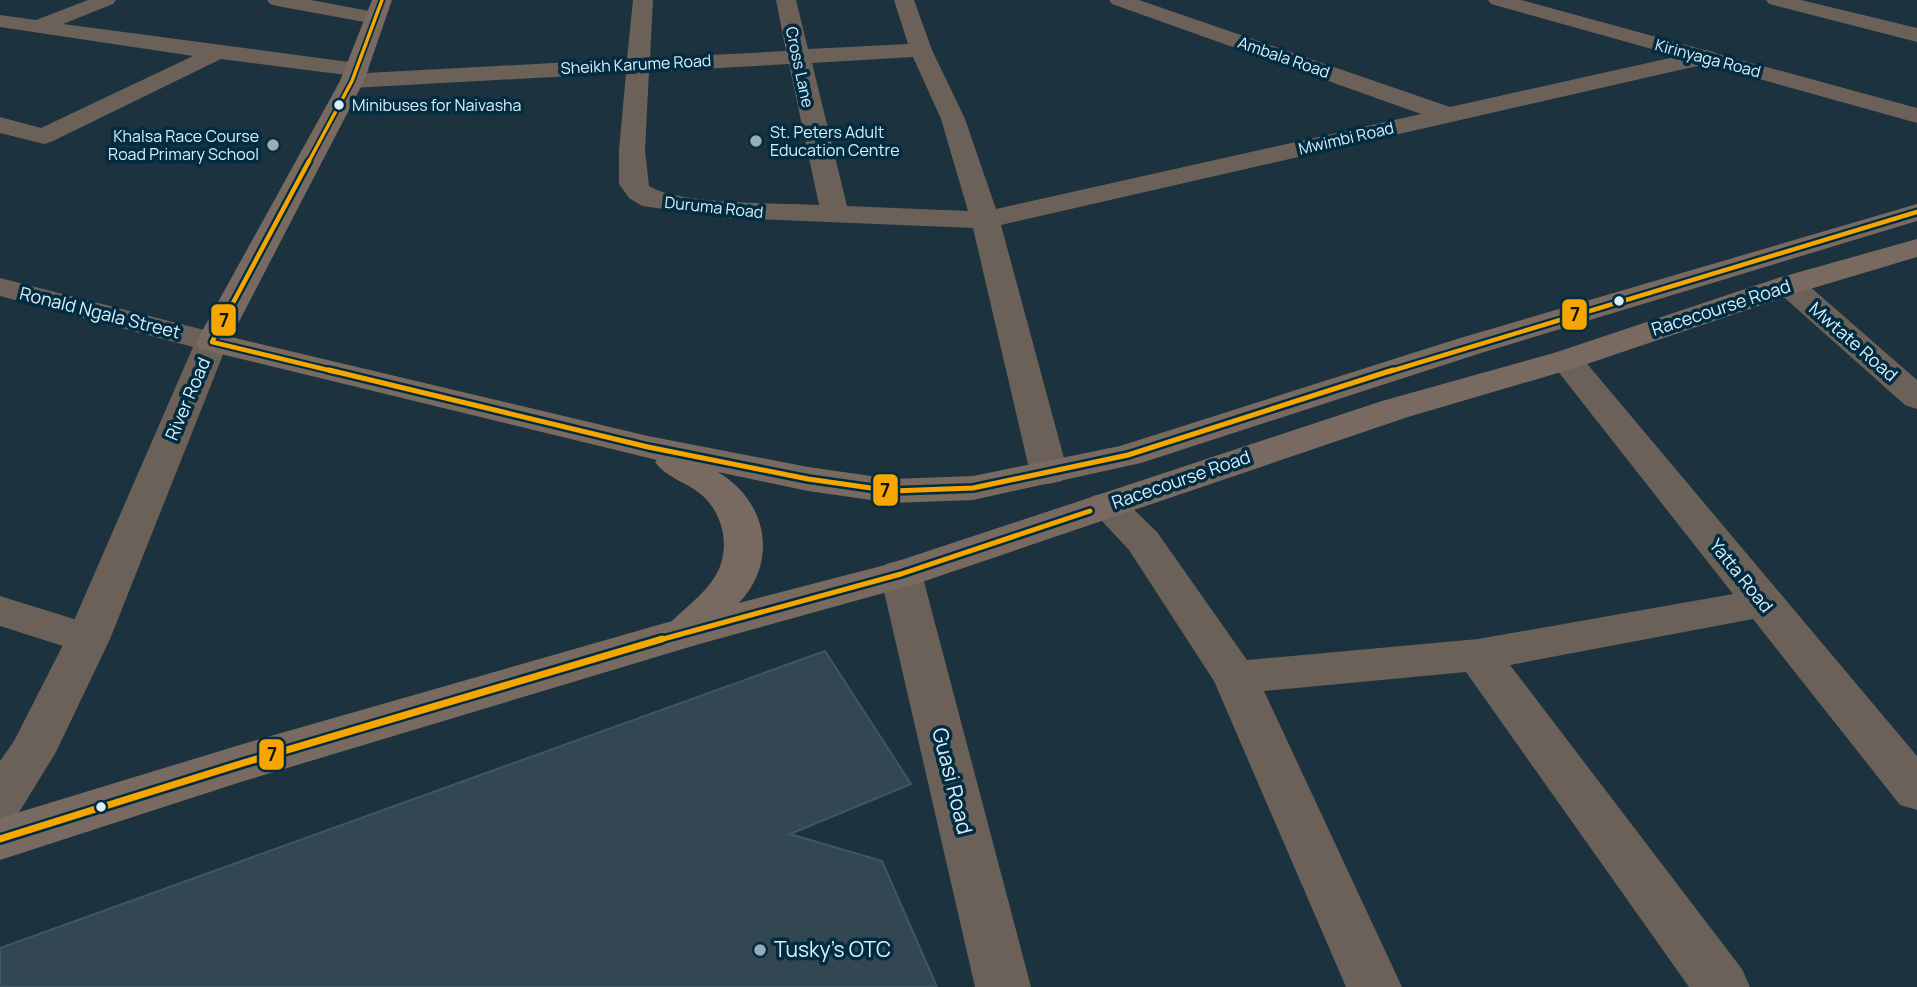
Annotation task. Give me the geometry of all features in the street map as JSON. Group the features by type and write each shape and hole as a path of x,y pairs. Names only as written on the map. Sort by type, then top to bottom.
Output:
{"main road":[{"name":"River Road","path":"212,342 354,76 379,9"},
{"name":"Racecourse Road","path":"891,491 973,488 1128,455 1469,346 1917,212"},
{"name":"Racecourse Road","path":"0,839 243,763 687,632 901,575 1395,410 1566,360 1789,285 1917,248"},
{"name":"Ronald Ngala Street","path":"212,342 648,447 808,479 891,491"},
{"name":"Ronald Ngala Street","path":"648,447 717,488 738,515 746,547 734,583 687,632"}],"street":[{"path":"37,27 106,0"},
{"path":"277,0 379,9"},
{"name":"Duruma Road","path":"643,0 631,174 633,184 639,192 652,200 690,206 835,216 985,220"},
{"name":"Cross Lane","path":"786,0 835,216"},
{"path":"904,0 921,50 953,120 985,220 1049,473"},
{"name":"Ambala Road","path":"1119,0 1448,115"},
{"name":"Kirinyaga Road","path":"1498,0 1917,116"},
{"path":"1776,0 1917,34"},
{"name":"Sheikh Karume Road","path":"0,21 218,52 354,76 921,50"},
{"path":"0,125 44,136 218,52"},
{"name":"Mwimbi Road","path":"985,220 1706,57"},
{"name":"Mwtate Road","path":"1789,285 1917,398"},
{"name":"Ronald Ngala Street","path":"0,287 212,342"},
{"name":"River Road","path":"0,800 33,752 88,639 212,342"},
{"name":"Yatta Road","path":"1566,360 1917,792"},
{"path":"1106,505 1143,541 1234,677 1374,987"},
{"name":"Guasi Road","path":"901,575 1003,987"},
{"path":"1234,677 1478,655 1763,603"},
{"path":"0,611 88,639"},
{"path":"1478,655 1722,987"}],"building":[{"path":"825,651 911,784 790,834 882,861 937,987 0,987 0,948"}],"transit line":[{"name":"7","path":"382,0 352,81 212,342 648,447 808,479 892,491 973,488 1128,455 1469,346 1917,212"},
{"name":"7","path":"0,839 243,763 687,632 901,574 1090,511"}],"place":[{"name":"Minibuses for Naivasha","path":"339,105"},
{"name":"St. Peters Adult Education Centre","path":"756,141"},
{"name":"Khalsa Race Course Road Primary School","path":"273,145"},
{"name":"Tusky's OTC","path":"760,950"}]}
